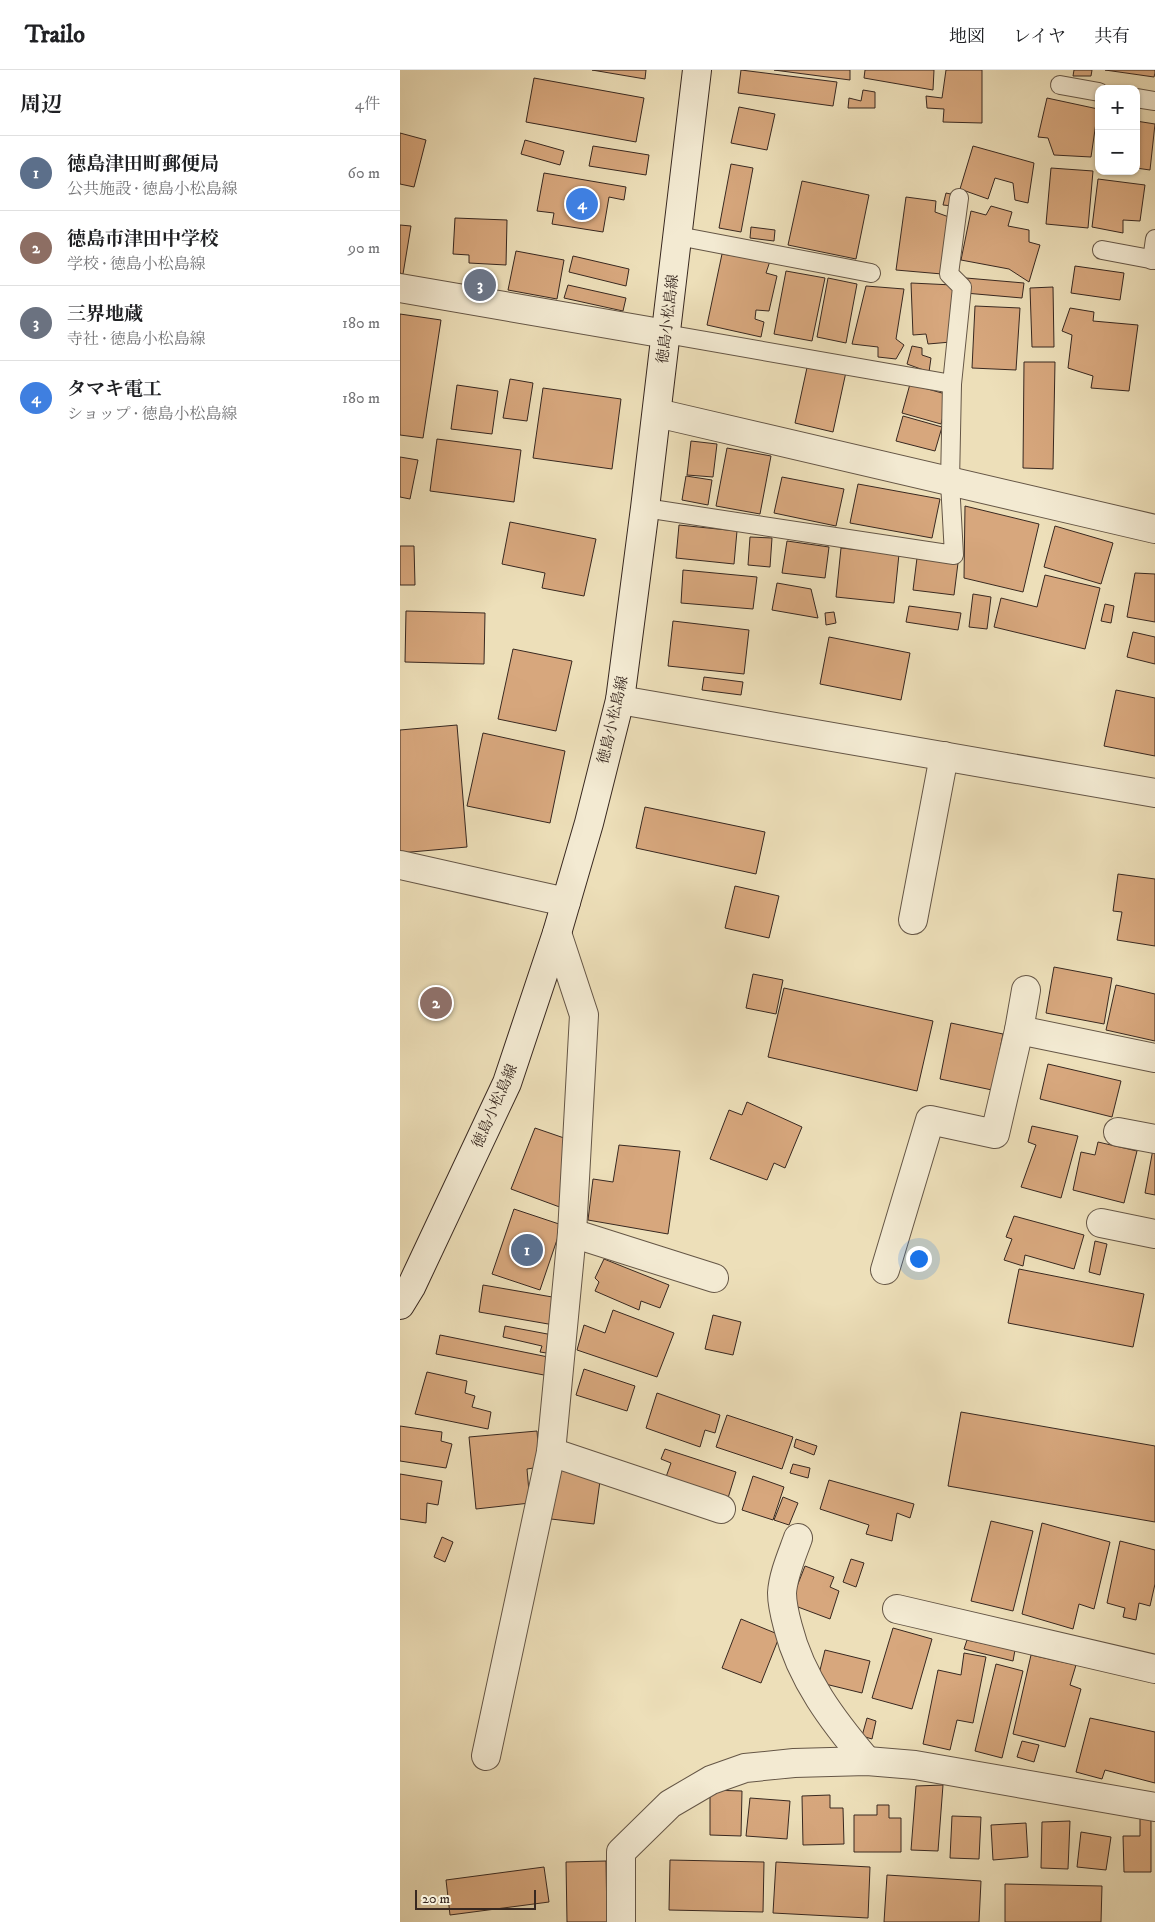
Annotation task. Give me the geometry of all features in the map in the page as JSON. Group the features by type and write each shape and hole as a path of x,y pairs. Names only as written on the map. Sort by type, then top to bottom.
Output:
{"street":[{"name":"徳島小松島線","path":"400,1305 411,1287 508,1083 557,933 589,823 620,700 646,508 697,70"},
{"path":"400,288 666,334"},
{"path":"657,413 1155,530"},
{"path":"620,700 1155,793"},
{"path":"913,920 944,756"},
{"path":"400,865 566,902"},
{"path":"486,1756 551,1452 572,1233 584,1015 557,933"},
{"path":"885,1270 930,1120 995,1134 1019,1030 1026,990"},
{"path":"1019,1030 1155,1058"},
{"path":"1118,1132 1155,1139"},
{"path":"1101,1222 1155,1234"},
{"path":"572,1233 714,1278"},
{"path":"551,1452 721,1509"},
{"path":"798,1538 782,1594 784,1614 792,1645 814,1692 848,1739 867,1761"},
{"path":"897,1609 1155,1670"},
{"path":"620,1922 621,1852 670,1804 711,1780 745,1768 794,1763 867,1761 915,1765 1155,1807"}],"lane":[{"path":"1060,85 1095,91"},
{"path":"1140,99 1155,102"},
{"path":"646,508 954,555 950,482 952,384 962,287 949,274 959,198"},
{"path":"678,236 871,273"},
{"path":"1102,250 1153,260 1155,239"},
{"path":"666,334 952,384"}],"building":[{"path":"592,70 646,70 645,79"},
{"path":"741,70 837,82 833,106 738,93"},
{"path":"774,70 850,70 850,80"},
{"path":"865,70 934,70 933,90 864,78"},
{"path":"946,70 982,70 982,123 943,122 944,109 927,108 926,96 942,98"},
{"path":"1074,70 1092,70 1091,76 1073,76"},
{"path":"1105,70 1155,70 1155,73 1154,77"},
{"path":"534,78 644,98 636,142 526,122"},
{"path":"863,90 875,92 875,108 848,108 849,98 861,101"},
{"path":"1047,98 1095,108 1095,130 1091,157 1054,155 1048,138 1038,137"},
{"path":"739,107 775,114 767,150 731,143"},
{"path":"1140,122 1155,124 1150,170 1140,169"},
{"path":"400,133 426,140 414,187 400,184"},
{"path":"525,140 564,151 560,165 521,154"},
{"path":"593,146 649,155 646,175 589,166"},
{"path":"973,146 1034,163 1028,203 1015,200 1013,183 995,178 988,199 960,189"},
{"path":"731,164 753,168 741,232 719,228"},
{"path":"1051,168 1093,171 1088,228 1046,224"},
{"path":"544,173 626,187 624,200 609,197 603,232 552,224 554,213 537,211"},
{"path":"1098,179 1145,185 1140,221 1123,220 1123,233 1092,227"},
{"path":"802,181 869,195 856,259 788,245"},
{"path":"946,193 955,195 953,206 943,205"},
{"path":"906,197 936,201 935,212 949,217 942,274 896,270"},
{"path":"991,206 1012,212 1008,226 1029,230 1029,242 1040,245 1029,282 1009,269 961,260 971,211 986,215"},
{"path":"455,218 507,220 506,265 469,263 469,255 453,254"},
{"path":"400,225 411,226 403,274 400,273"},
{"path":"751,227 775,230 774,241 750,238"},
{"path":"516,251 564,260 557,299 508,290"},
{"path":"722,254 770,261 766,273 777,276 769,311 756,310 755,319 764,322 761,337 707,325"},
{"path":"573,256 629,269 626,286 569,272"},
{"path":"1075,266 1124,273 1120,300 1071,293"},
{"path":"786,271 825,278 812,341 774,334"},
{"path":"828,278 857,284 846,343 817,337"},
{"path":"966,278 1024,283 1022,298 965,293"},
{"path":"911,283 953,285 951,342 928,344 926,334 913,335"},
{"path":"568,285 626,298 623,311 564,298"},
{"path":"866,286 904,289 896,339 904,345 896,359 878,357 878,347 852,344"},
{"path":"1053,287 1054,347 1032,347 1030,288"},
{"path":"975,306 1020,308 1016,370 972,368"},
{"path":"1070,308 1094,312 1093,321 1138,325 1129,391 1091,388 1093,376 1068,368 1072,335 1062,331"},
{"path":"400,314 441,320 423,438 400,435"},
{"path":"912,346 922,348 922,355 931,358 929,372 907,364"},
{"path":"1024,362 1055,362 1053,469 1023,468"},
{"path":"808,363 846,372 833,432 795,423"},
{"path":"510,379 533,383 527,421 503,418"},
{"path":"910,384 949,395 941,424 902,413"},
{"path":"457,385 498,391 492,434 451,429"},
{"path":"543,388 621,399 612,469 533,458"},
{"path":"903,416 942,427 935,451 896,441"},
{"path":"437,439 521,450 514,502 430,491"},
{"path":"691,441 717,444 713,477 687,475"},
{"path":"727,448 771,456 760,514 716,506"},
{"path":"400,457 418,460 410,499 400,497"},
{"path":"686,476 712,480 708,505 682,500"},
{"path":"782,477 844,489 836,526 774,513"},
{"path":"858,484 940,499 932,538 850,523"},
{"path":"965,506 1039,524 1023,592 964,578"},
{"path":"510,522 596,539 584,596 542,588 545,573 502,564"},
{"path":"679,525 737,531 734,564 676,558"},
{"path":"1055,526 1113,543 1101,584 1044,567"},
{"path":"750,537 772,538 770,567 748,565"},
{"path":"787,541 829,547 825,578 782,573"},
{"path":"400,546 414,546 415,585 400,585"},
{"path":"841,548 899,554 894,603 836,597"},
{"path":"917,558 958,563 954,595 913,590"},
{"path":"683,570 757,577 753,609 681,603"},
{"path":"1135,573 1155,574 1155,622 1127,617"},
{"path":"1045,575 1100,588 1085,649 994,627 1001,598 1037,607"},
{"path":"777,583 811,589 818,618 772,610"},
{"path":"973,594 991,597 987,629 969,627"},
{"path":"1105,604 1114,606 1111,623 1101,621"},
{"path":"909,606 961,613 958,630 906,622"},
{"path":"406,611 485,613 484,664 405,662"},
{"path":"834,612 836,623 826,625 825,613"},
{"path":"673,621 749,630 744,674 668,666"},
{"path":"1133,632 1155,637 1155,664 1127,657"},
{"path":"829,637 910,653 901,700 820,684"},
{"path":"513,649 572,661 556,731 498,719"},
{"path":"704,677 743,682 741,695 702,690"},
{"path":"1116,690 1155,698 1155,756 1104,746"},
{"path":"457,725 467,847 400,853 400,730"},
{"path":"483,733 565,751 550,823 467,806"},
{"path":"645,807 765,832 756,874 636,848"},
{"path":"1118,874 1155,879 1155,946 1117,940 1122,912 1113,911"},
{"path":"735,886 779,896 769,938 725,928"},
{"path":"1054,967 1112,978 1104,1024 1046,1013"},
{"path":"753,974 783,980 776,1014 746,1008"},
{"path":"1116,985 1155,994 1155,1041 1106,1030"},
{"path":"784,988 933,1021 917,1091 768,1057"},
{"path":"951,1023 1003,1034 992,1090 940,1079"},
{"path":"1048,1064 1121,1081 1112,1117 1040,1099"},
{"path":"747,1102 802,1127 785,1168 774,1163 767,1180 710,1159 729,1110 742,1115"},
{"path":"1032,1126 1078,1136 1061,1198 1021,1187 1036,1145 1028,1142"},
{"path":"535,1128 567,1139 565,1209 511,1189"},
{"path":"1098,1142 1137,1151 1124,1203 1073,1190 1081,1152 1095,1155"},
{"path":"619,1145 680,1151 668,1234 588,1220 593,1179 613,1182"},
{"path":"1153,1149 1155,1149 1155,1195 1145,1193"},
{"path":"514,1209 562,1225 540,1290 492,1274"},
{"path":"1014,1216 1084,1235 1074,1269 1025,1255 1023,1266 1004,1260 1012,1239 1006,1237"},
{"path":"1095,1241 1107,1244 1100,1275 1089,1272"},
{"path":"604,1259 669,1285 660,1308 641,1301 639,1310 595,1291 599,1282 595,1278"},
{"path":"1019,1269 1144,1294 1133,1347 1008,1323"},
{"path":"483,1285 558,1298 554,1325 479,1312"},
{"path":"613,1310 674,1333 657,1377 577,1350 584,1325 605,1333"},
{"path":"713,1315 741,1322 733,1355 705,1349"},
{"path":"505,1326 558,1336 553,1354 540,1352 542,1346 503,1337"},
{"path":"440,1335 553,1358 549,1376 436,1354"},
{"path":"584,1369 635,1386 627,1411 576,1395"},
{"path":"427,1372 467,1381 465,1393 475,1396 472,1407 491,1412 488,1429 415,1414"},
{"path":"657,1393 720,1415 715,1433 705,1430 700,1447 646,1428"},
{"path":"961,1412 1155,1446 1155,1522 948,1486"},
{"path":"727,1415 793,1437 782,1469 716,1447"},
{"path":"400,1426 442,1432 441,1441 452,1444 446,1468 400,1461"},
{"path":"537,1431 540,1467 527,1469 530,1503 476,1509 469,1437"},
{"path":"796,1439 817,1446 814,1455 794,1447"},
{"path":"665,1449 736,1472 728,1498 666,1477 671,1463 661,1459"},
{"path":"793,1464 810,1468 808,1478 790,1473"},
{"path":"559,1465 600,1481 594,1524 551,1519"},
{"path":"400,1474 442,1481 438,1505 427,1503 426,1523 400,1519"},
{"path":"753,1476 784,1487 773,1520 742,1510"},
{"path":"829,1480 914,1504 910,1518 897,1513 892,1541 866,1534 869,1525 820,1509"},
{"path":"783,1497 798,1503 789,1525 774,1520"},
{"path":"991,1521 1033,1531 1013,1611 971,1601"},
{"path":"1042,1523 1110,1542 1094,1609 1079,1604 1073,1629 1022,1614"},
{"path":"442,1537 453,1542 445,1562 434,1557"},
{"path":"1120,1541 1155,1550 1155,1584 1150,1606 1139,1603 1136,1620 1123,1617 1125,1608 1107,1603"},
{"path":"851,1559 864,1563 856,1587 843,1582"},
{"path":"805,1566 834,1577 830,1587 839,1591 830,1619 790,1604"},
{"path":"741,1619 780,1635 761,1683 722,1668"},
{"path":"893,1628 932,1639 912,1709 872,1698"},
{"path":"967,1640 1015,1650 1013,1661 964,1649"},
{"path":"825,1650 870,1661 862,1693 817,1682"},
{"path":"964,1653 986,1657 973,1723 957,1720 950,1750 923,1744 938,1670 961,1675"},
{"path":"1031,1655 1076,1665 1070,1685 1081,1689 1065,1747 1013,1734"},
{"path":"996,1664 1023,1671 1002,1758 975,1751"},
{"path":"867,1718 876,1721 872,1739 862,1736"},
{"path":"1090,1718 1155,1732 1155,1783 1105,1770 1102,1779 1076,1772"},
{"path":"1022,1741 1039,1745 1034,1762 1017,1757"},
{"path":"943,1785 938,1851 911,1850 916,1786"},
{"path":"710,1790 742,1791 741,1836 710,1835"},
{"path":"830,1795 830,1808 843,1808 844,1844 803,1845 802,1796"},
{"path":"750,1798 790,1801 787,1839 746,1836"},
{"path":"877,1805 889,1805 889,1818 901,1818 901,1852 854,1852 854,1815 877,1815"},
{"path":"952,1816 981,1817 979,1859 950,1858"},
{"path":"1140,1818 1151,1818 1151,1872 1124,1872 1123,1836 1140,1836"},
{"path":"1070,1821 1068,1869 1041,1868 1042,1822"},
{"path":"1026,1823 1028,1857 993,1860 991,1825"},
{"path":"1081,1832 1111,1837 1106,1870 1077,1867"},
{"path":"670,1860 764,1862 763,1912 669,1910"},
{"path":"606,1861 607,1922 567,1922 566,1862"},
{"path":"776,1862 870,1867 868,1918 773,1913"},
{"path":"544,1867 549,1902 450,1915 446,1880"},
{"path":"887,1875 981,1881 979,1922 884,1922"},
{"path":"1005,1884 1102,1886 1101,1922 1005,1922"}],"place":[{"name":"タマキ電工","path":"582,204"},
{"name":"三界地蔵","path":"480,285"},
{"name":"徳島市津田中学校","path":"436,1003"},
{"name":"徳島津田町郵便局","path":"527,1250"}]}
